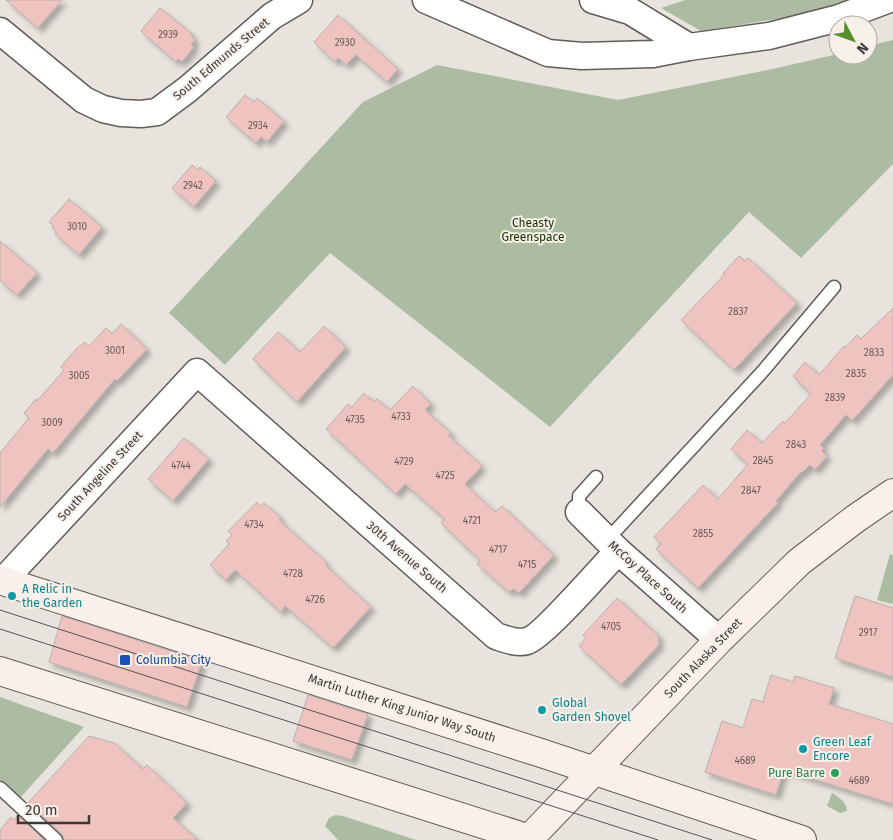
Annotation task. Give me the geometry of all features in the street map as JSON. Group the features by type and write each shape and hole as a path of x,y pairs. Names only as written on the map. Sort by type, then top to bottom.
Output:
{"main road":[{"name":"South Alaska Street","path":"530,840 719,640 799,562 855,519 893,493"},
{"name":"Martin Luther King Junior Way South","path":"1,580 802,840"},
{"path":"0,671 530,840"}],"street":[{"name":"South Edmunds Street","path":"0,31 84,100 103,109 141,114 157,112 188,90 272,16 299,0"},
{"path":"426,0 548,53 582,56 652,54 769,36 839,18 887,0"},
{"path":"593,0 630,11 689,47"},
{"name":"30th Avenue South","path":"197,372 496,636 512,641 528,641 543,630 612,546"},
{"name":"South Angeline Street","path":"1,580 197,372"},
{"name":"McCoy Place South","path":"579,512 612,546 719,640"}],"lane":[{"path":"612,546 834,287"},
{"path":"579,512 579,496 596,478"},
{"path":"0,788 56,840"}],"green space":[{"path":"685,0 849,0 814,13 701,31 661,8"},
{"name":"Cheasty Greenspace","path":"893,40 893,164 801,258 749,212 550,427 330,253 225,365 169,313 363,102 437,65 618,100 828,56 828,65 878,65 878,44"},
{"path":"890,554 893,555 893,604 877,600"},
{"path":"0,697 84,727 20,798 0,780"},
{"path":"832,793 840,798 847,811 840,813 827,806"},
{"path":"335,815 416,840 338,840 325,826 329,818"}],"building":[{"path":"6,0 62,0 38,28"},
{"path":"160,8 192,34 195,40 191,45 194,47 182,62 178,59 176,62 141,31"},
{"path":"338,15 398,69 387,82 356,55 346,65 338,58 335,62 314,42"},
{"path":"245,95 254,102 257,98 284,121 267,142 261,137 256,143 226,117"},
{"path":"192,165 198,170 200,167 216,181 194,207 172,188"},
{"path":"69,199 102,227 79,255 55,234 57,232 52,228 54,226 49,222"},
{"path":"0,241 37,273 17,295 0,280"},
{"path":"739,256 745,261 748,258 797,303 734,370 681,320 725,274 723,273"},
{"path":"893,308 893,375 852,421 846,415 820,445 824,448 822,451 827,456 815,470 810,465 801,472 776,501 778,503 698,588 656,549 661,544 654,537 703,485 718,499 748,464 731,449 747,430 762,443 783,421 785,423 811,394 793,376 805,362 819,375 844,346 845,348 857,335 861,339"},
{"path":"121,324 147,349 117,381 115,379 53,453 48,449 0,507 0,453 29,418 24,413 64,370 61,367 75,350 85,342 89,346 106,328 112,334"},
{"path":"324,326 346,347 297,402 253,359 278,332 300,352"},
{"path":"413,386 431,404 425,410 451,433 448,435 482,466 465,484 495,512 502,506 554,555 519,593 513,589 509,592 477,564 480,560 441,523 445,519 405,484 396,494 326,429 348,404 352,407 364,393 374,402 377,399 390,410"},
{"path":"184,438 209,459 173,501 148,479"},
{"path":"257,502 261,506 264,503 281,518 279,520 327,563 325,565 371,607 333,648 285,606 281,612 235,570 226,580 210,565 229,544 226,541 232,535 228,531"},
{"path":"855,596 893,608 893,677 835,658"},
{"path":"617,598 658,635 659,645 621,685 579,646 586,638 583,635"},
{"path":"62,616 202,661 187,707 49,662"},
{"name":"Green Leaf Encore","path":"771,675 793,682 795,676 834,688 829,704 893,724 893,804 784,770 776,795 705,772 722,721 743,728 752,699 763,702"},
{"path":"308,695 368,714 352,760 293,741"},
{"path":"89,736 114,743 143,769 147,765 187,803 173,818 198,840 64,840 62,834 28,803"},
{"path":"18,815 44,840 0,840 0,830 11,817 14,820"}],"tram line":[{"path":"0,610 712,840"},
{"path":"0,629 658,840"}],"place":[{"name":"A Relic in the Garden","path":"12,596"},
{"name":"Columbia City","path":"125,660"},
{"name":"Global Garden Shovel","path":"542,710"},
{"name":"Green Leaf Encore","path":"803,749"},
{"name":"Pure Barre","path":"835,773"}]}
